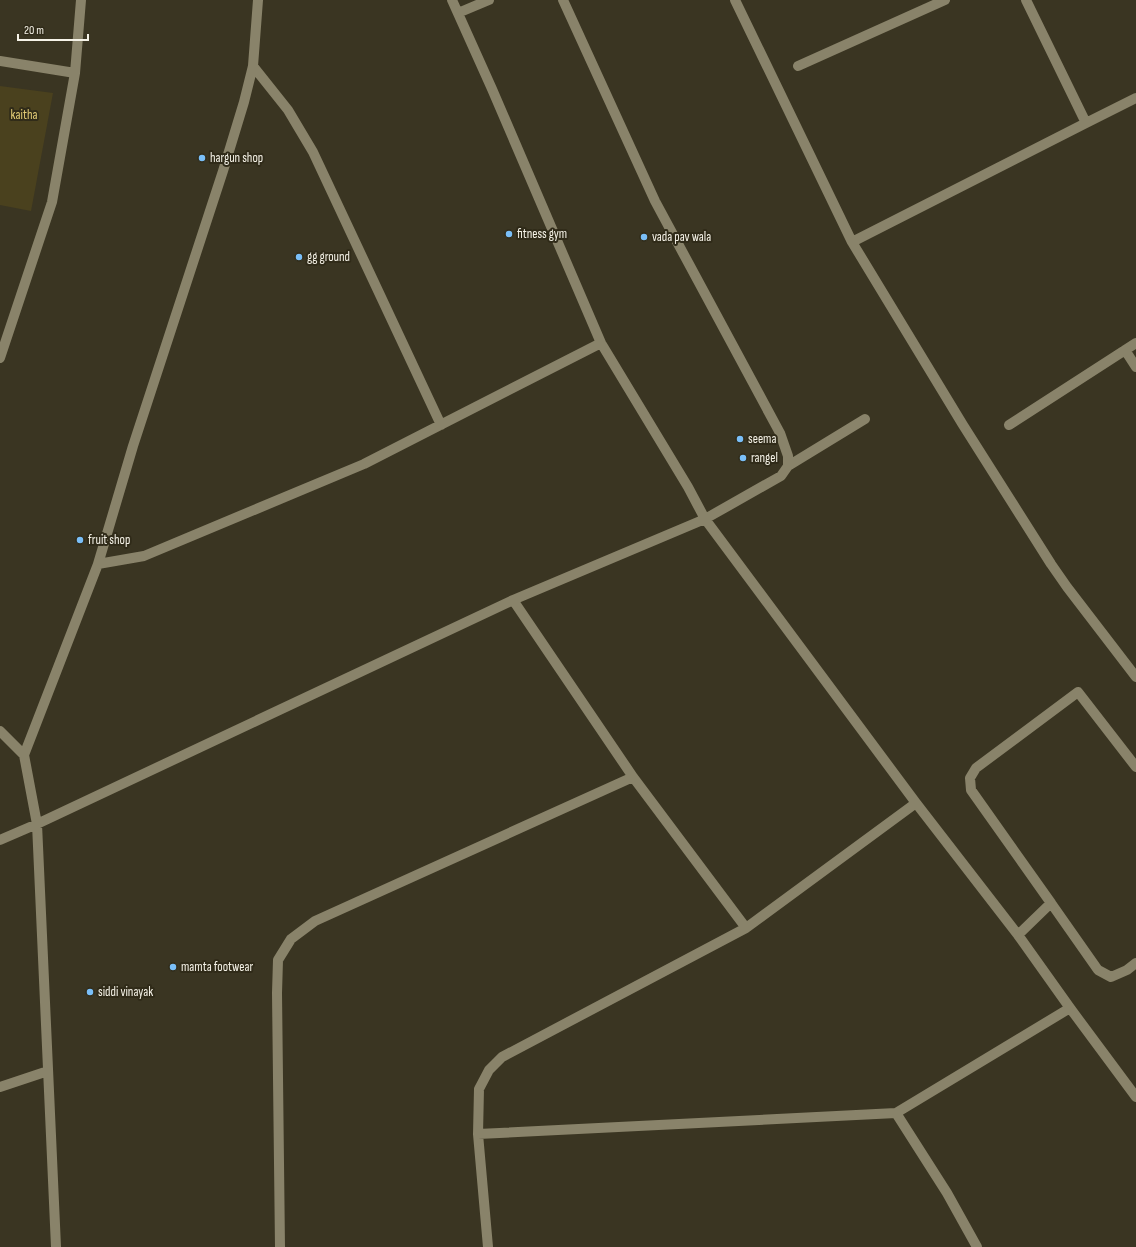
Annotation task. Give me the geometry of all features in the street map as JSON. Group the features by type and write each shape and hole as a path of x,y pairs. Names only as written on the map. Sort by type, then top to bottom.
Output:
{"street":[{"path":"0,358 52,202 75,73 81,0"},
{"path":"56,1247 38,824 24,755 98,564 132,446 223,170 244,102 253,66 258,0"},
{"path":"452,0 602,343 705,518 916,803 1018,935 1136,1097"},
{"path":"458,14 489,0"},
{"path":"563,0 655,201 780,433 788,456 788,466"},
{"path":"735,0 852,242 963,425 1066,587 1136,677"},
{"path":"798,66 945,0"},
{"path":"1026,0 1086,123"},
{"path":"0,61 75,73"},
{"path":"253,66 288,110 313,152 441,425"},
{"path":"852,242 1136,98"},
{"path":"98,564 144,556 364,464 602,343"},
{"path":"1009,425 1136,344"},
{"path":"1125,350 1136,367"},
{"path":"0,840 38,824 513,600 705,518 781,476 788,466 865,419"},
{"path":"513,600 633,777 746,928"},
{"path":"1136,767 1078,692 976,768 970,778 972,790 1098,970 1111,977 1127,970 1136,963"},
{"path":"0,731 24,755"},
{"path":"280,1247 277,993 278,960 291,939 315,921 633,777"},
{"path":"488,1247 478,1134 479,1089 489,1070 502,1057 746,928 916,803"},
{"path":"1018,935 1051,903"},
{"path":"478,1134 896,1113 1070,1008"},
{"path":"0,1087 48,1071"},
{"path":"896,1113 947,1194 977,1247"}],"green space":[{"name":"kaitha","path":"0,86 53,93 31,211 0,205"}],"place":[{"name":"hargun shop","path":"202,158"},
{"name":"fitness gym","path":"509,234"},
{"name":"vada pav wala","path":"644,237"},
{"name":"gg ground","path":"299,257"},
{"name":"seema","path":"740,439"},
{"name":"rangel","path":"743,458"},
{"name":"fruit shop","path":"80,540"},
{"name":"mamta footwear","path":"173,967"},
{"name":"siddi vinayak","path":"90,992"}]}
